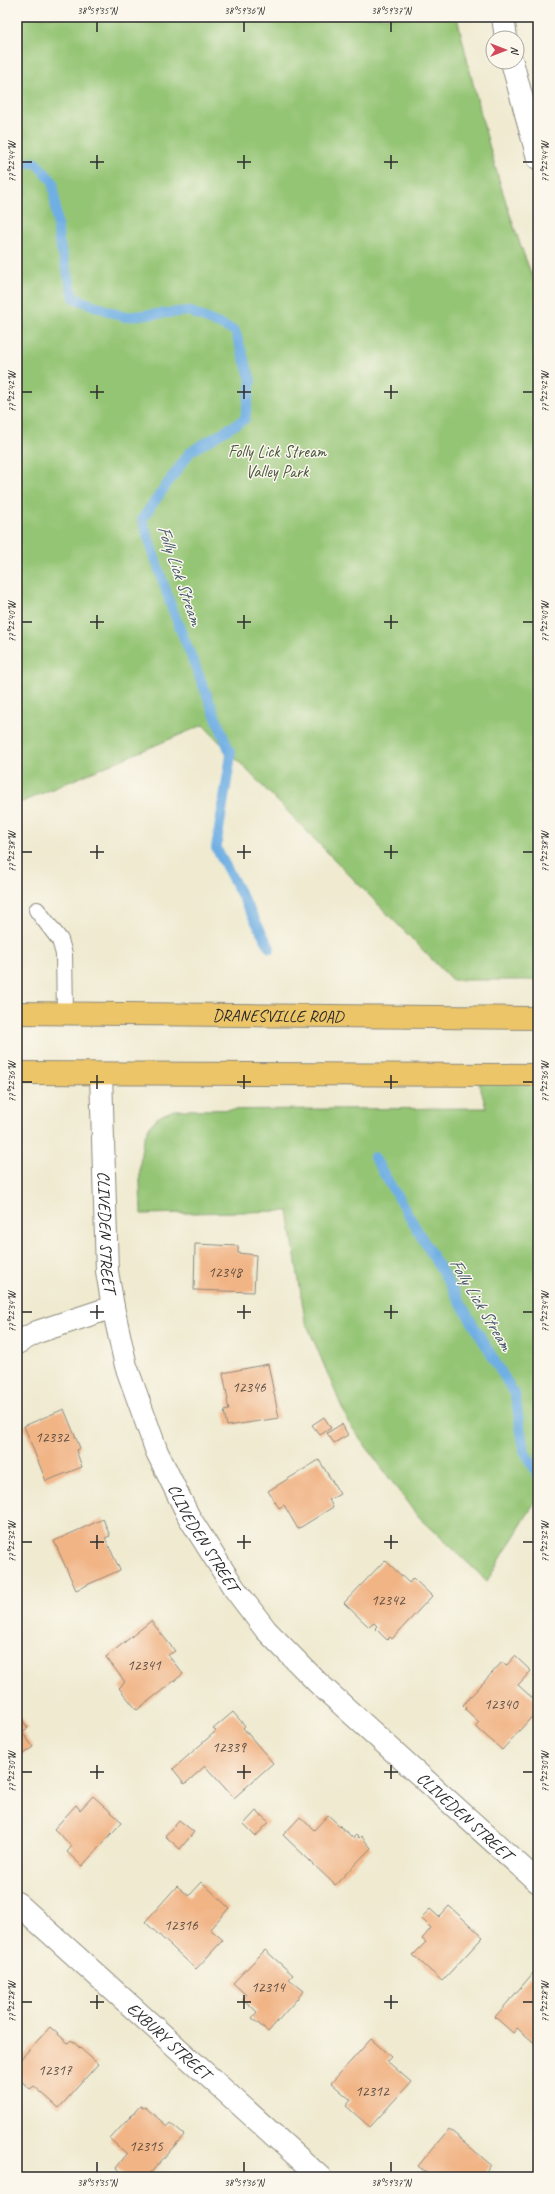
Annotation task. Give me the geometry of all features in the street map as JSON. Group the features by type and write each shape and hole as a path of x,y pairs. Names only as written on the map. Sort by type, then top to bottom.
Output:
{"main road":[{"name":"DRANESVILLE ROAD","path":"17,1013 538,1018"},
{"path":"17,1072 101,1074 538,1075"}],"street":[{"path":"503,17 505,30"},
{"path":"514,70 538,158"},
{"name":"CLIVEDEN STREET","path":"101,1074 107,1263 113,1307 126,1366 157,1452 189,1517 234,1588 266,1630 318,1683 538,1882"},
{"path":"17,1343 37,1332 113,1307"},
{"name":"EXBURY STREET","path":"17,1903 320,2177"}],"lane":[{"path":"37,910 60,940 64,954 66,1013"}],"green space":[{"name":"Folly Lick Stream Valley Park","path":"17,17 457,17 502,189 538,290 538,980 452,980 203,725 17,804"},
{"path":"538,1074 538,1497 487,1581 415,1513 348,1422 305,1320 288,1211 141,1214 141,1151 148,1128 159,1117 174,1110 486,1108 477,1075"}],"building":[{"path":"195,1244 238,1246 238,1253 256,1255 254,1292 194,1290"},
{"path":"268,1364 279,1418 227,1426 224,1411 229,1410 223,1373"},
{"path":"64,1409 80,1448 76,1450 82,1467 46,1481 24,1426"},
{"path":"324,1417 331,1428 320,1435 312,1425"},
{"path":"342,1424 348,1435 334,1443 327,1433"},
{"path":"319,1460 340,1494 329,1500 333,1507 298,1529 284,1505 279,1508 268,1491"},
{"path":"103,1519 110,1536 105,1538 120,1570 76,1590 54,1541"},
{"path":"385,1560 409,1583 413,1578 432,1596 392,1639 390,1637 387,1640 375,1628 377,1626 374,1623 369,1627 344,1603"},
{"path":"151,1621 175,1651 168,1655 183,1674 137,1710 119,1688 125,1682 106,1657"},
{"path":"515,1656 531,1671 518,1685 538,1703 538,1710 502,1750 475,1726 479,1722 465,1709 466,1708 463,1705 502,1662 506,1666"},
{"path":"17,1712 28,1728 22,1732 33,1747 17,1758"},
{"path":"233,1712 245,1726 243,1728 273,1763 234,1798 205,1766 185,1784 173,1769 216,1731 213,1729"},
{"path":"93,1796 122,1822 82,1866 67,1852 72,1846 54,1829 76,1805 80,1810"},
{"path":"256,1811 269,1822 256,1836 244,1824"},
{"path":"328,1815 353,1838 356,1835 359,1838 361,1836 371,1848 335,1885 283,1835 300,1817 314,1830"},
{"path":"179,1820 194,1832 180,1849 165,1836"},
{"path":"202,1882 229,1908 210,1929 223,1940 196,1969 145,1922 177,1886 189,1896"},
{"path":"449,1906 483,1937 442,1981 413,1955 426,1942 422,1939 431,1928 421,1918 430,1909 439,1917"},
{"path":"265,1950 293,1975 289,1979 304,1991 268,2032 252,2018 257,2012 243,1999 246,1995 233,1983"},
{"path":"534,1972 538,1975 538,2046 517,2028 513,2033 495,2017"},
{"path":"50,2027 68,2043 71,2040 98,2064 59,2108 34,2086 30,2089 17,2077 17,2063"},
{"path":"371,2039 391,2057 387,2061 411,2082 370,2127 346,2106 351,2100 331,2083"},
{"path":"140,2106 143,2108 145,2107 167,2126 170,2123 184,2135 147,2177 126,2177 116,2168 127,2154 110,2139"},
{"path":"449,2129 491,2165 481,2177 431,2177 418,2166"}],"waterway":[{"name":"Folly Lick Stream","path":"17,165 35,162 53,182 59,241 74,298 124,317 189,311 235,331 251,380 245,419 190,452 142,519 171,606 231,755 216,848 270,948"},
{"name":"Folly Lick Stream","path":"374,1157 515,1395 524,1450 538,1476"}]}
